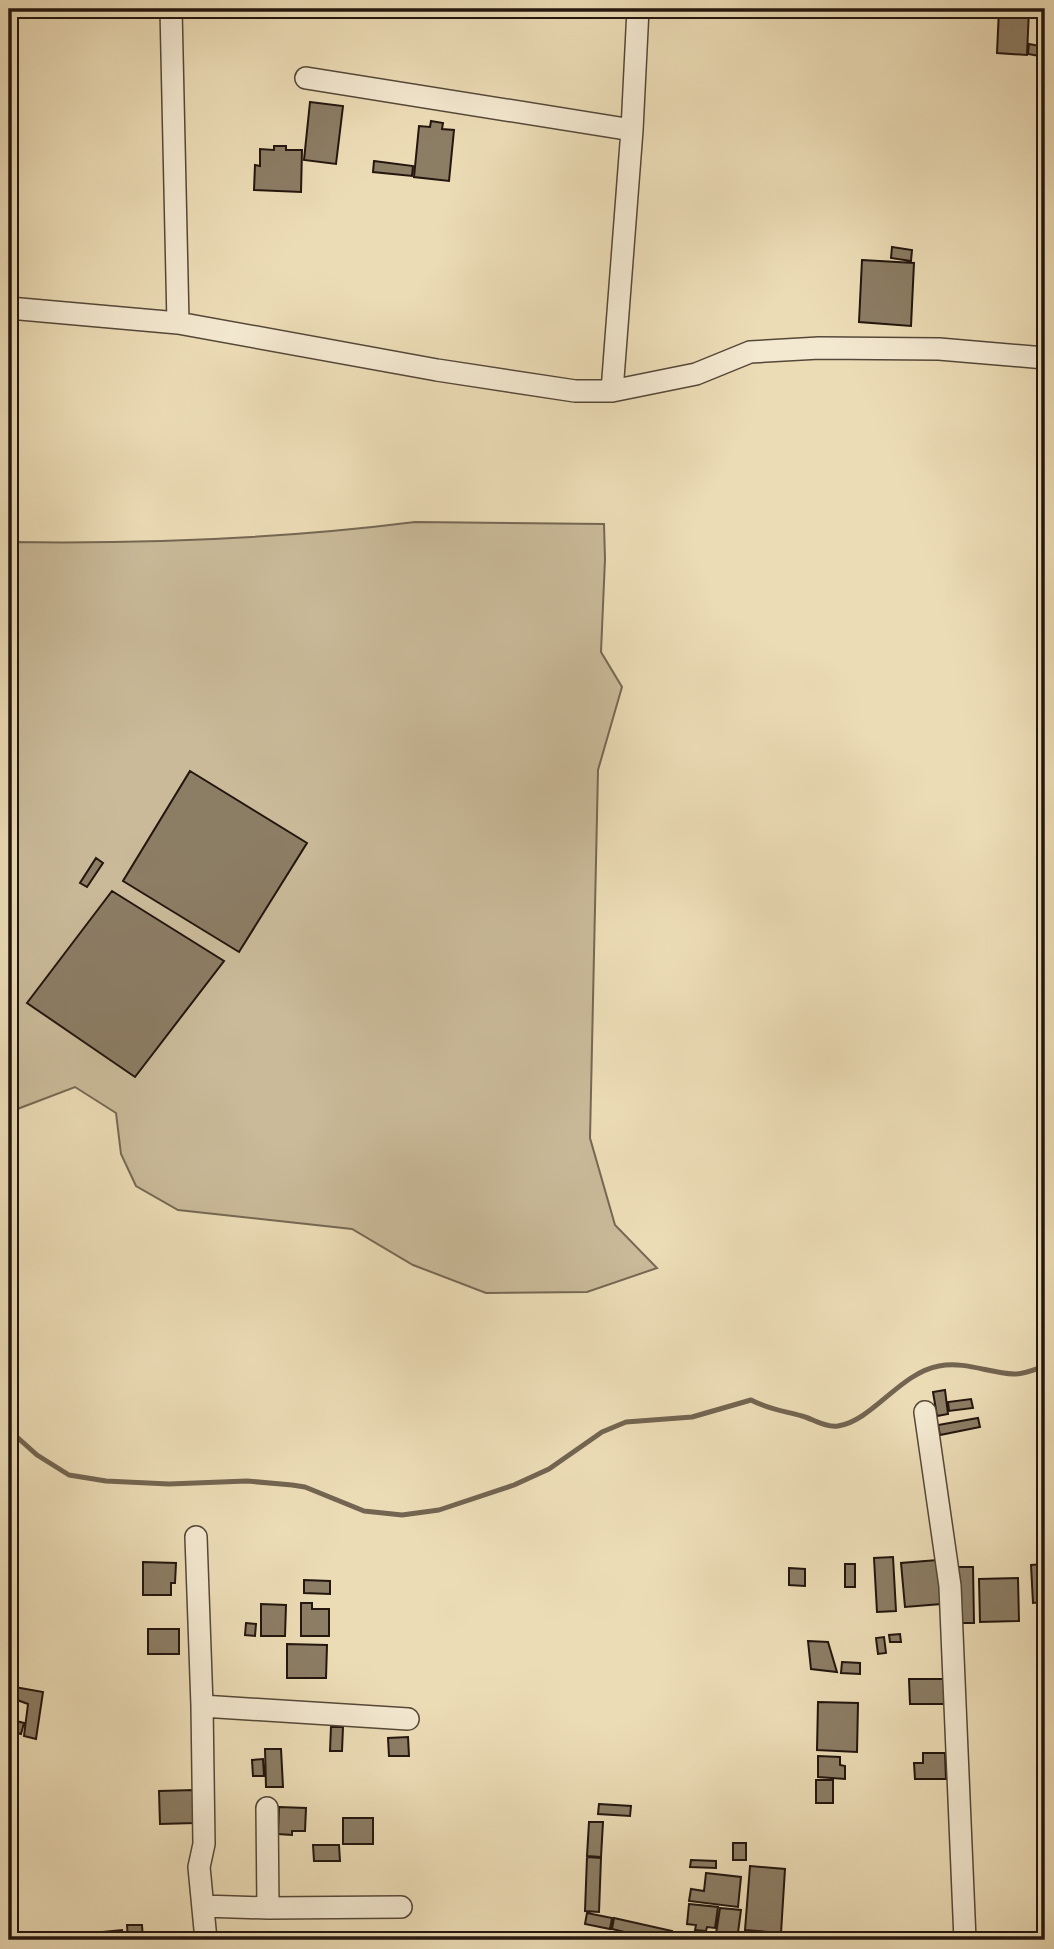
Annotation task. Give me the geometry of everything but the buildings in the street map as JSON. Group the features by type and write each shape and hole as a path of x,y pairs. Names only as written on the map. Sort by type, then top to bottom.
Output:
{"street":[{"path":"171,9 178,323"},
{"path":"612,391 632,130 638,9"},
{"path":"306,78 632,130"},
{"path":"9,308 178,323 478,377 575,391 612,391 696,374 750,352 819,348 939,349 1045,358"},
{"path":"925,1412 950,1586 965,1940"},
{"path":"197,1537 204,1844 199,1867 206,1940"},
{"path":"202,1706 408,1719"},
{"path":"267,1808 268,1908"},
{"path":"203,1906 401,1908"}],"shaded area":[{"path":"415,522 604,524 601,652 622,687 598,770 590,1138 615,1225 657,1268 587,1292 486,1293 413,1265 352,1229 178,1210 136,1186 121,1154 116,1113 75,1087 20,1108 9,1115 9,542 212,539 314,533"}],"waterway":[{"path":"9,1433 69,1475 106,1481 169,1484 247,1481 292,1485 305,1487 364,1511 402,1515 439,1510 514,1485 549,1469 602,1432 626,1422 692,1417 751,1400 824,1425 838,1426 863,1415 925,1370 958,1365 1014,1374 1045,1366"}]}
